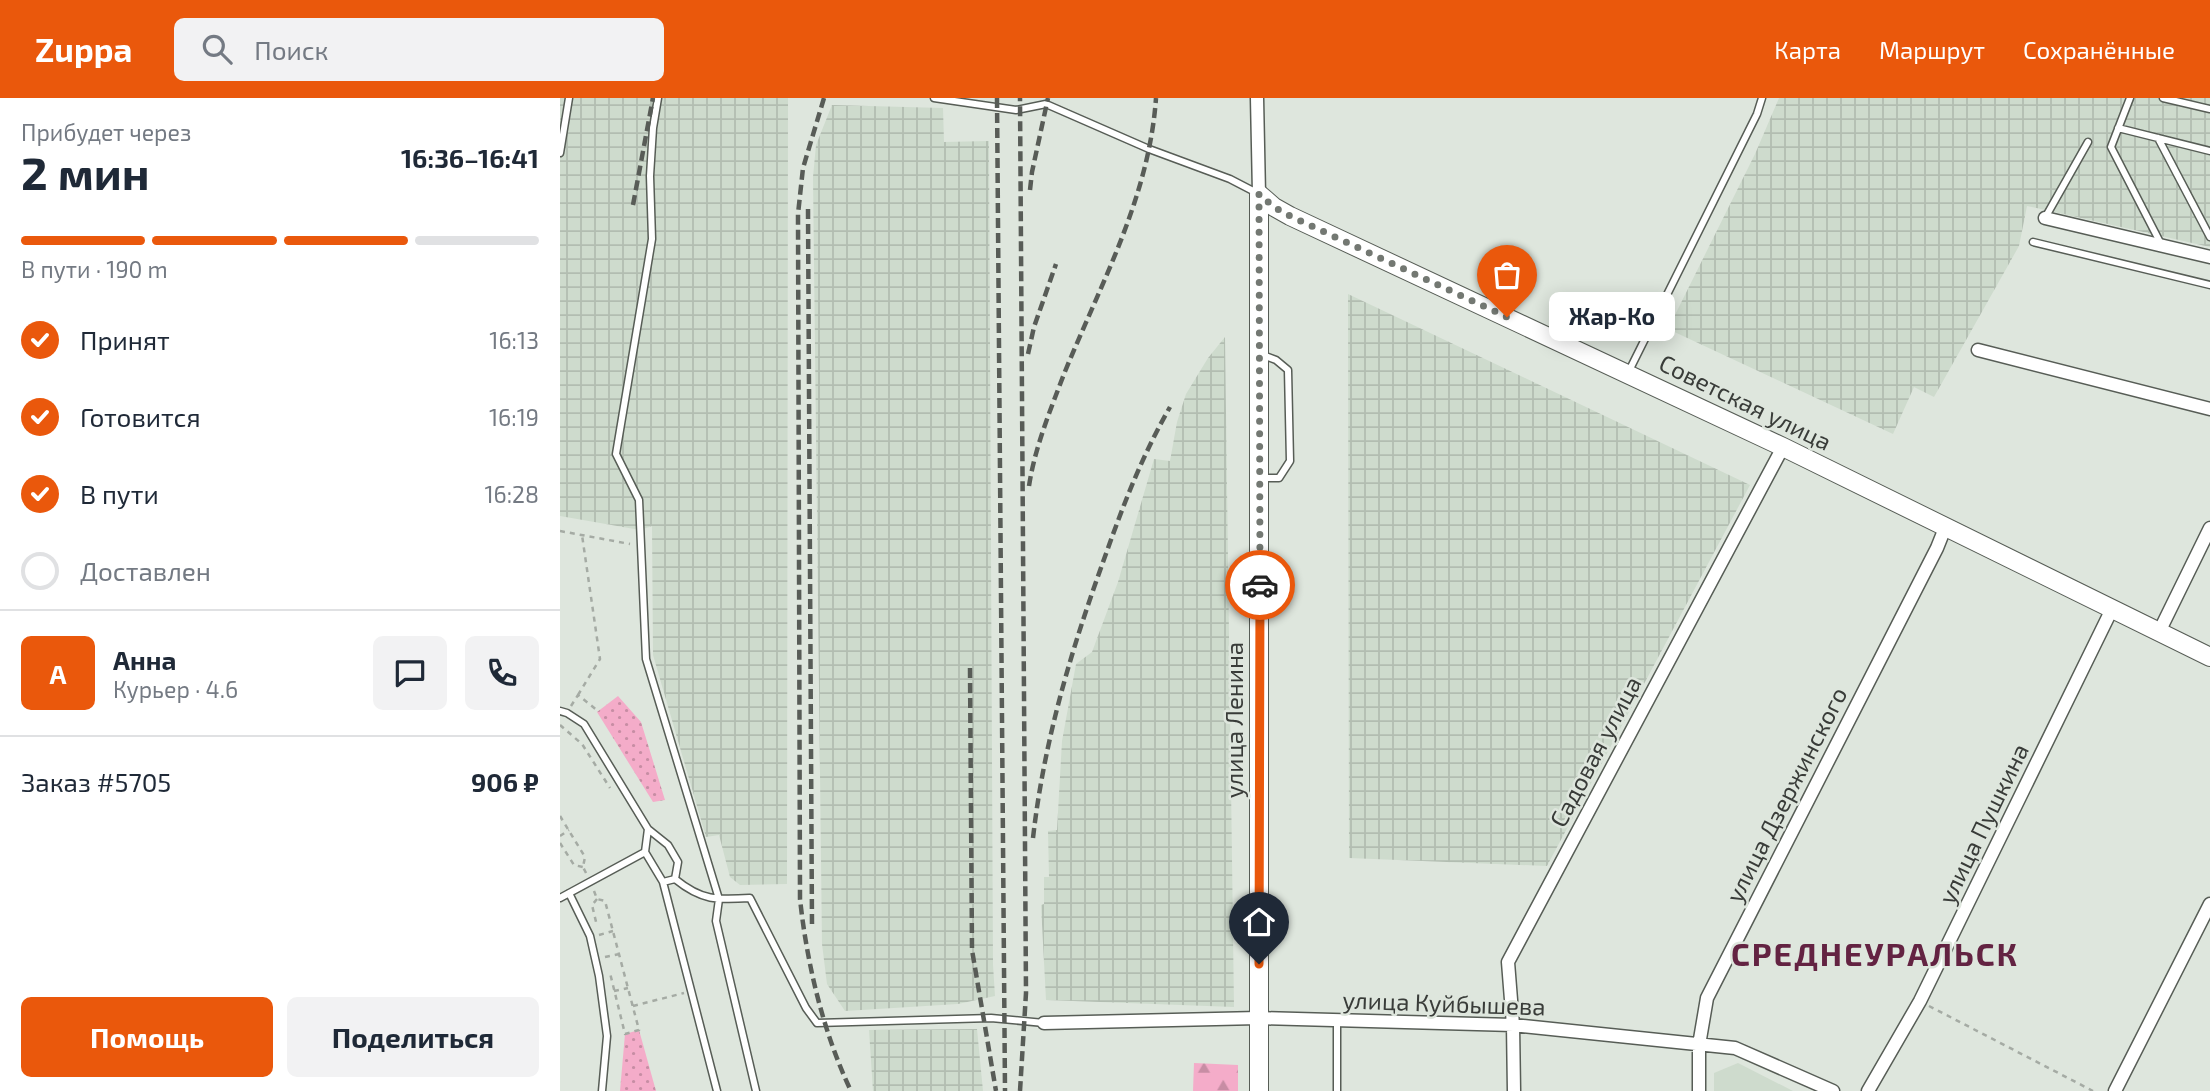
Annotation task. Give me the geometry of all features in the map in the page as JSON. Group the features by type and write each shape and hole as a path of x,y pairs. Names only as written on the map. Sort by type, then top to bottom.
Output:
{"street":[{"name":"улица Ленина","path":"1257,98 1260,478 1259,1091"},
{"name":"Советская улица","path":"1259,194 1290,216 1783,447 2210,657"},
{"path":"2045,218 2210,257"},
{"path":"1978,350 2210,409"},
{"name":"Садовая улица","path":"1514,1091 1513,1024 1508,962 1783,447"},
{"name":"улица Дзержинского","path":"1699,1091 1699,1045 1707,998 1945,528"},
{"path":"2159,632 2210,528"},
{"name":"улица Пушкина","path":"1868,1091 1920,1001 2112,609"},
{"path":"2115,1091 2210,904"},
{"name":"улица Куйбышева","path":"1044,1023 1258,1018 1513,1024 1735,1048 1833,1091"}],"lane":[{"path":"560,153 569,98"},
{"path":"658,98 650,176 652,239 617,454 639,499 646,659 719,899 716,921 756,1091"},
{"path":"934,98 1016,110 1046,104 1149,149 1230,179 1259,194"},
{"path":"1627,374 1757,114 1762,98"},
{"path":"2130,98 2111,147 2161,244"},
{"path":"2163,98 2210,109"},
{"path":"2119,128 2210,152"},
{"path":"2158,138 2210,237"},
{"path":"2045,218 2088,142"},
{"path":"2033,242 2210,285"},
{"path":"1259,354 1276,360 1288,370 1290,461 1279,478 1260,478"},
{"path":"564,712 584,724 648,829 668,845 678,862 675,879"},
{"path":"648,829 645,852 663,881 717,1091"},
{"path":"560,898 645,852"},
{"path":"663,881 675,879 692,893 719,899 750,898 806,1008 817,1023 983,1018 1044,1023"},
{"path":"569,893 590,936 599,976 607,1036 602,1091"},
{"path":"1337,1091 1338,1020"}],"path":[{"path":"560,531 640,546"},
{"path":"564,712 600,659 582,535"},
{"path":"578,695 598,711"},
{"path":"560,725 582,744 611,789"},
{"path":"560,816 585,857 583,867 597,899"},
{"path":"560,836 569,830"},
{"path":"560,843 574,865 583,867"},
{"path":"597,899 605,901 639,1030 625,1034 608,969"},
{"path":"597,899 592,905 599,935 613,931"},
{"path":"602,946 606,957 619,954"},
{"path":"614,991 628,988"},
{"path":"633,1006 691,991"},
{"path":"1920,1001 2093,1091"}],"shaded area":[{"path":"560,98 788,98 787,884 740,885 730,877 719,835 706,837 653,655 652,526 640,530 560,516"},
{"path":"1779,98 2210,98 2210,247 2027,206 2019,246 1934,397 1914,387 1893,434 1668,329 1755,154"},
{"path":"832,105 943,108 944,142 989,141 995,996 958,1004 845,1011 827,984 822,944 813,177 816,145"},
{"path":"1348,294 1750,485 1547,866 1349,858"},
{"path":"1225,337 1234,1007 1046,1000 1041,905 1044,904 1044,877 1049,877 1048,831 1057,830 1062,741 1076,664 1092,652 1118,582 1154,459 1170,461 1177,422 1186,394 1208,358"},
{"path":"977,1029 983,1091 873,1091 869,1030"},
{"path":"1738,1063 1793,1091 1714,1091 1714,1073"}],"green space":[{"path":"618,696 641,722 665,800 653,802 597,712"},
{"path":"639,1030 656,1091 620,1091 625,1034"},
{"path":"1194,1063 1238,1065 1238,1091 1193,1091"}],"railway":[{"path":"633,205 653,98"},
{"path":"824,98 803,168 798,214 800,899 807,948 824,1021 851,1091"},
{"path":"997,98 1005,1091"},
{"path":"1020,98 1026,993 1020,1091"},
{"path":"1030,190 1048,98"},
{"path":"1029,486 1039,443 1053,402 1134,205 1152,135 1156,98"},
{"path":"808,209 812,926"},
{"path":"1028,354 1034,327 1056,264"},
{"path":"1033,838 1050,739 1076,643 1129,492 1170,407"},
{"path":"970,668 972,950 996,1091"}],"way so far":[{"path":"1260,585 1259,194 1290,216 1507,317"}],"place":[{"name":"Жар-Ко","path":"1507,317"}],"district":[{"name":"СРЕДНЕУРАЛЬСК","path":"1875,955"}],"route":[{"path":"1259,964 1260,585"}]}
